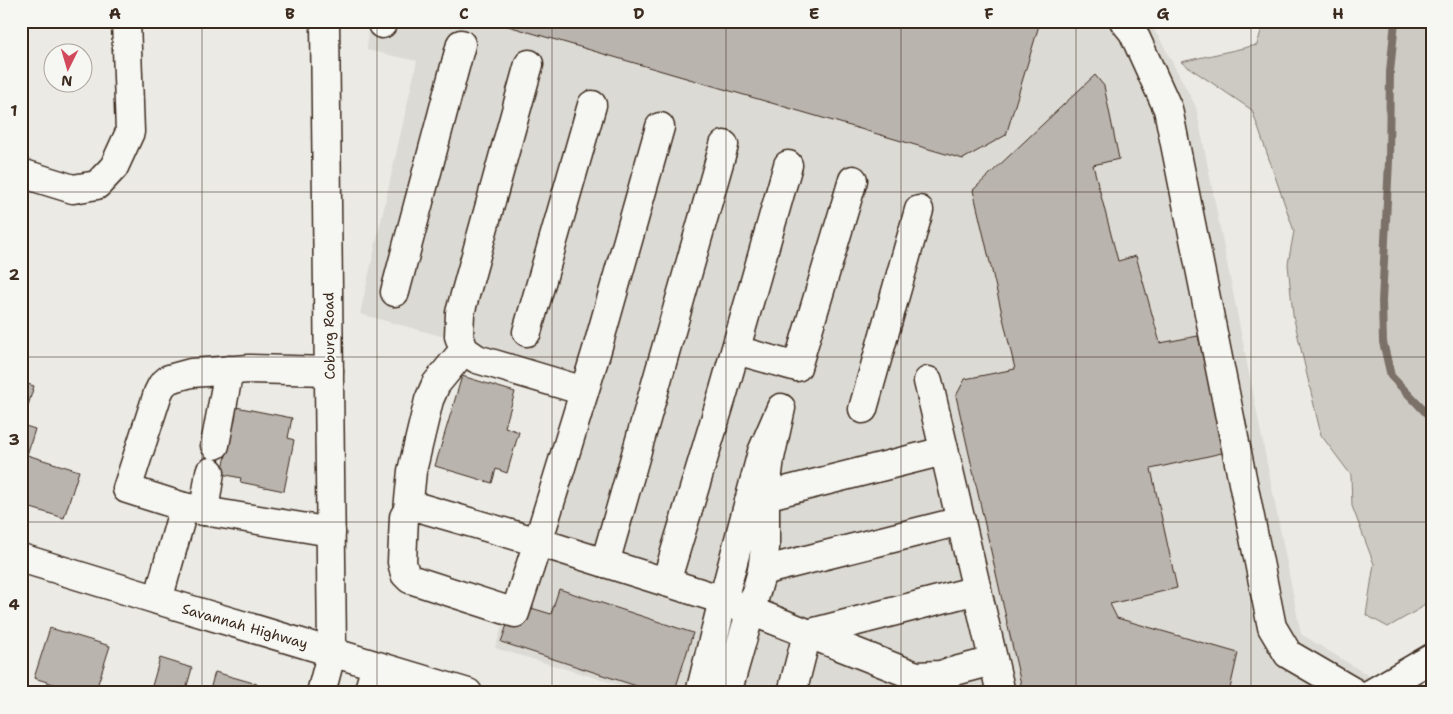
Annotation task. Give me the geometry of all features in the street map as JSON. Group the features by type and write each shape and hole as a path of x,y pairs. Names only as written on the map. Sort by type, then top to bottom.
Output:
{"main road":[{"path":"21,173 73,189 97,184 114,167 130,132 126,21"},
{"name":"Coburg Road","path":"321,693 332,651 325,21"},
{"path":"1124,21 1132,32 1168,109 1272,628 1288,654 1355,693"},
{"path":"395,292 461,44"},
{"path":"529,64 460,313 459,336 464,350 477,359 584,391"},
{"path":"527,332 592,105"},
{"path":"464,350 436,384 429,400 412,471 408,510 404,517 402,562 405,574 410,579 515,613 584,391 660,127"},
{"path":"605,563 724,145"},
{"path":"666,582 736,350 788,165"},
{"path":"736,350 797,367 853,180"},
{"path":"863,409 919,210"},
{"path":"329,371 249,368 191,373 169,379 162,385 158,393 127,489 194,509 331,532"},
{"path":"215,445 230,370"},
{"path":"928,381 1001,693"},
{"path":"700,693 762,452 781,408 770,458 765,496 765,548 762,572 727,693"},
{"path":"765,496 944,451"},
{"path":"158,600 210,472"},
{"path":"408,510 414,506 538,542 723,600 916,676 940,675 948,683 993,661"},
{"path":"762,572 961,521"},
{"name":"Savannah Highway","path":"21,558 468,693"},
{"path":"807,634 977,590"},
{"path":"792,693 807,634"},
{"path":"1372,693 1432,658"},
{"path":"368,693 376,666"}],"shaded area":[{"path":"369,21 1148,21 1160,39 1196,107 1301,634 1366,674 1382,693 646,693 495,648 506,614 600,379 360,314 417,61 367,50"},
{"path":"1264,21 1432,21 1432,595 1421,608 1388,627 1366,615 1374,564 1352,506 1351,475 1321,435 1293,315 1288,264 1294,231 1252,110 1181,62 1257,45"}],"building":[{"path":"491,21 1040,22 1006,135 963,159"},
{"path":"1095,75 1104,86 1119,159 1093,165 1118,261 1136,256 1160,343 1198,336 1226,452 1151,469 1177,588 1110,604 1117,618 1238,653 1229,693 1023,693 956,396 965,379 1015,369 973,190"},
{"path":"462,376 515,392 505,427 519,432 507,473 496,469 492,483 435,466"},
{"path":"21,382 34,386 22,425 35,429 27,455 79,471 64,518 21,505"},
{"path":"236,407 292,418 288,438 294,440 284,491 240,482 241,478 222,474"},
{"path":"559,589 693,633 674,693 658,693 501,642 509,619 528,607 551,614"},
{"path":"50,628 110,646 95,693 83,693 34,678"},
{"path":"160,658 192,668 185,693 150,693"},
{"path":"215,672 257,684 254,693 209,693"},
{"path":"46,684 73,693 43,693"}],"waterway":[{"path":"1395,21 1390,72 1389,161 1382,301 1383,342 1391,376 1432,419"}]}
